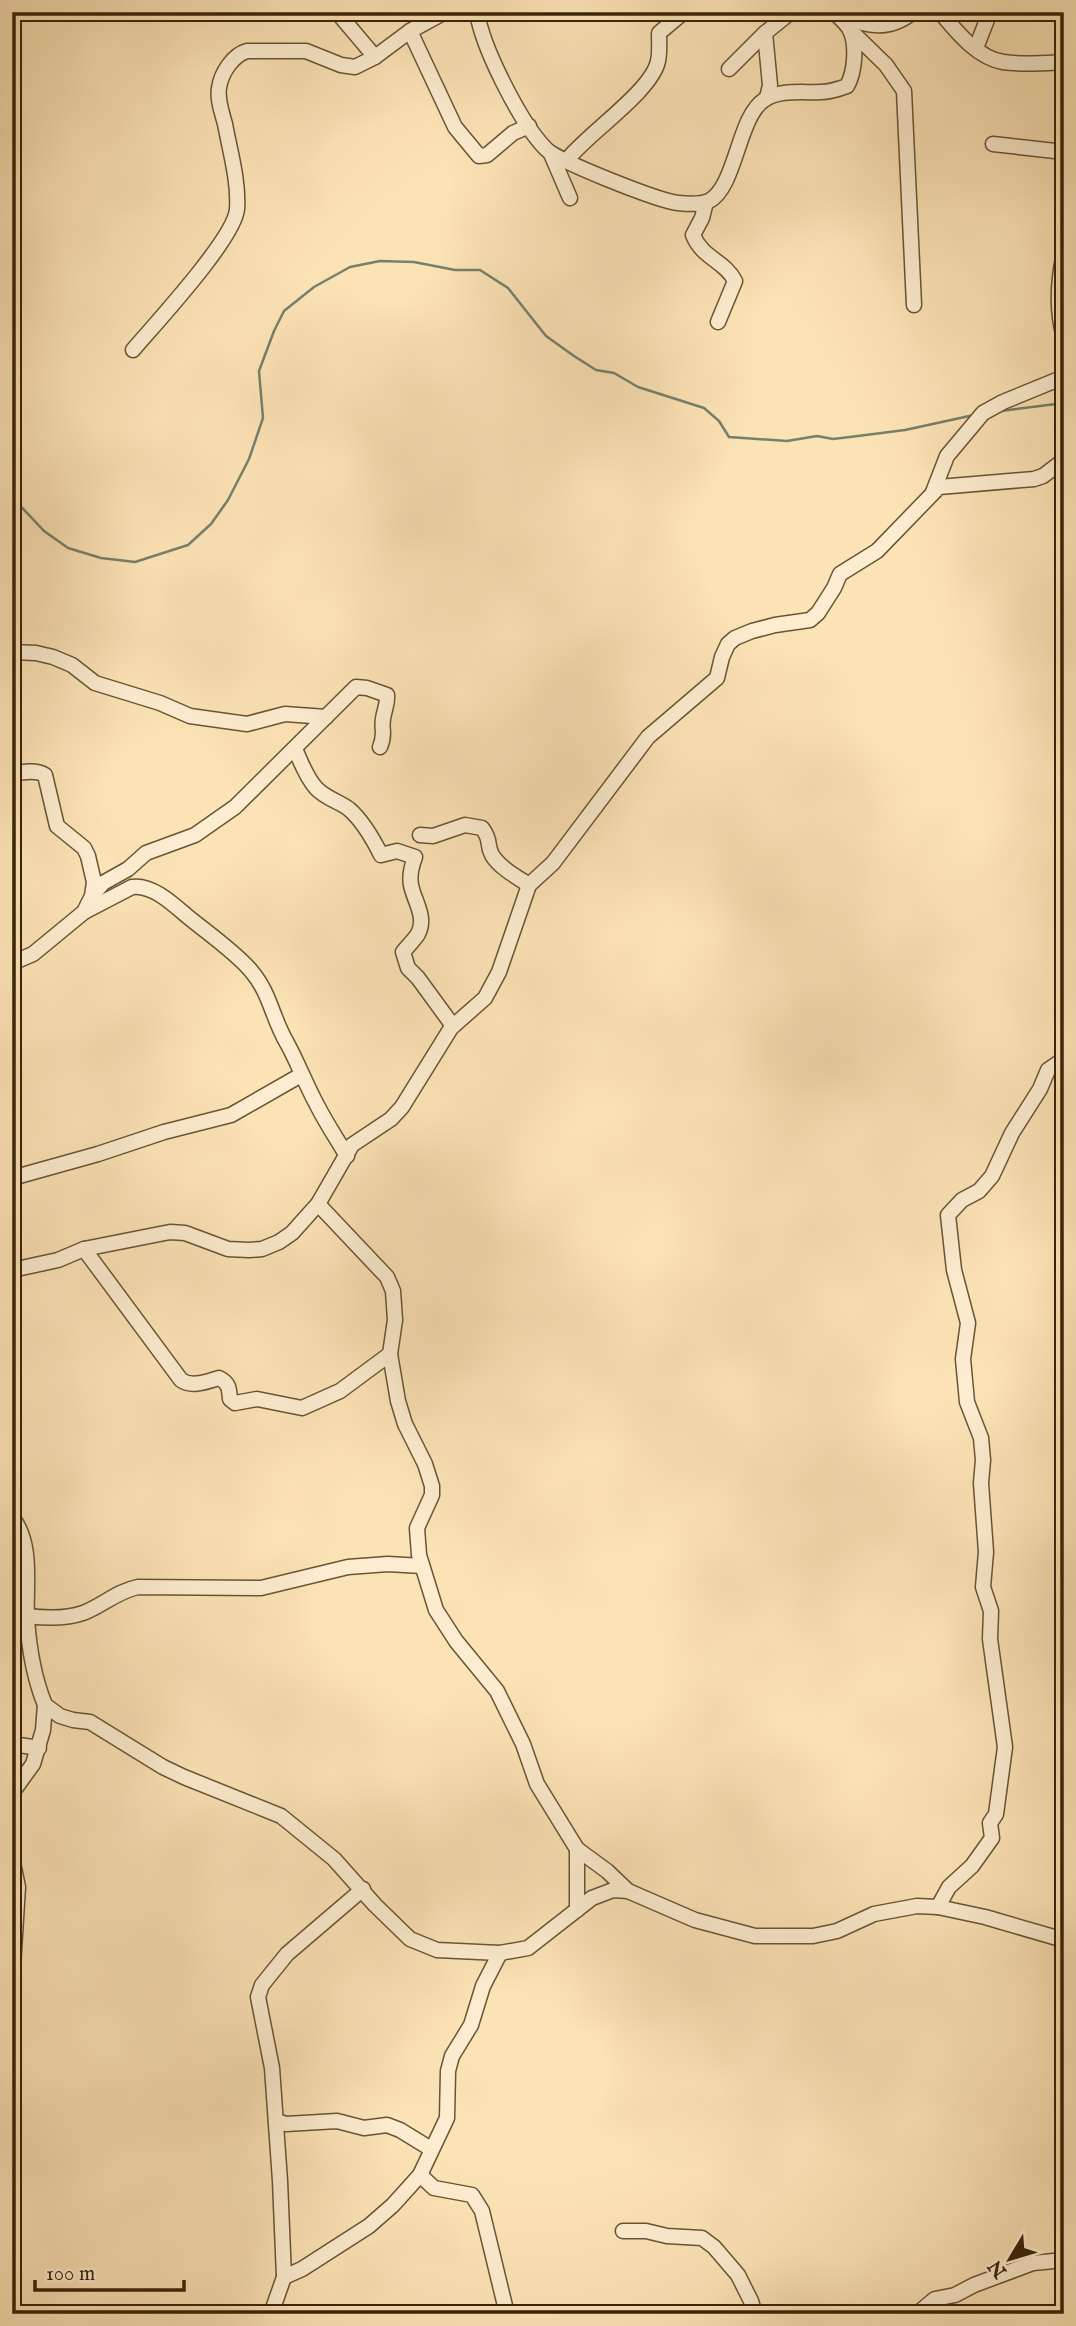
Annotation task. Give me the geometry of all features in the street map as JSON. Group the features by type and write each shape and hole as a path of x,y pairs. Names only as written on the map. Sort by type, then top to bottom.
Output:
{"street":[{"path":"337,12 375,57"},
{"path":"134,350 218,247 235,217 237,206 234,173 219,89 232,60 247,51 306,51 341,65 355,67 375,57 415,23 444,12"},
{"path":"477,12 484,40 504,83 542,146 551,154 657,198 676,203 706,202 714,197 722,186 750,118 767,98 788,93 826,92 847,86 852,77 854,56 850,30"},
{"path":"567,160 578,146 615,115 651,76 658,61 659,33 684,12"},
{"path":"729,69 765,33 791,12"},
{"path":"836,13 866,26 882,26 906,18 914,12"},
{"path":"940,12 986,56 1003,62 1064,62"},
{"path":"976,48 990,12"},
{"path":"836,13 886,65 904,91 914,305"},
{"path":"415,23 456,127 479,156 487,155 513,133 529,126"},
{"path":"765,33 770,85 767,98"},
{"path":"993,144 1064,152"},
{"path":"551,154 570,198"},
{"path":"706,202 702,218 693,235 698,248 732,274 735,281 718,322"},
{"path":"1063,262 1059,298 1064,337"},
{"path":"12,1270 58,1260 84,1249 170,1232 185,1233 228,1249 262,1249 292,1233 318,1205 352,1144 391,1119 402,1107 453,1026 485,999 499,972 529,885 552,863 648,737 717,678 728,644 752,631 810,620 834,588 840,574 877,551 920,509 933,492 947,456 983,413 1003,401 1064,377"},
{"path":"933,492 949,485 1034,479 1043,476 1064,460"},
{"path":"12,652 53,657 72,665 95,683 160,703 190,716 247,724 285,714 326,717"},
{"path":"83,912 92,895 103,883 128,869 146,853 195,835 235,807 356,687 387,695 382,722 385,735 380,747"},
{"path":"295,749 307,777 316,789 357,817 381,855 397,851 415,857 411,867 411,885 419,903 421,921 419,933 403,952 404,958 408,968 453,1026"},
{"path":"12,774 24,771 45,775 57,826 84,848 88,856 94,882 92,895"},
{"path":"420,835 433,836 465,825 482,828 489,838 490,852 497,862 529,885"},
{"path":"12,963 33,954 83,912 132,887 140,886 155,892 251,970 270,999 301,1075 347,1156"},
{"path":"938,1908 949,1887 972,1867 992,1838 990,1824 996,1814 1005,1747 990,1639 990,1611 983,1587 986,1552 981,1438 967,1402 963,1359 968,1322 954,1270 948,1214 962,1200 979,1191 992,1176 1012,1133 1040,1089 1048,1070 1064,1059"},
{"path":"12,1178 164,1132 231,1115 301,1075"},
{"path":"318,1205 387,1277 393,1291 396,1320 390,1354 398,1401 432,1486 432,1494 417,1528 422,1566 436,1610 456,1641 498,1690 523,1744 537,1784 577,1849 628,1891"},
{"path":"84,1249 181,1380 186,1384 219,1378 229,1387 230,1399 234,1404 257,1399 302,1408 340,1391 390,1354"},
{"path":"12,1517 24,1539 32,1662 44,1705 39,1748 33,1764 12,1791"},
{"path":"27,1616 44,1618 82,1613 125,1590 138,1587 261,1588 348,1567 388,1564 422,1566"},
{"path":"44,1705 60,1716 90,1722 184,1777 281,1816 334,1859 410,1939 437,1950 500,1953 528,1948 577,1910 604,1892 613,1890 628,1891 695,1920 755,1936 813,1936 837,1931 887,1911 917,1906 985,1917 1064,1940"},
{"path":"12,1744 39,1748"},
{"path":"577,1849 577,1910"},
{"path":"12,1858 18,1887 12,1983"},
{"path":"271,2314 284,2277 272,2068 258,1997 262,1985 287,1954 363,1889"},
{"path":"284,2277 302,2269 369,2226 420,2175 446,2118 447,2071 452,2056 471,2025 483,1986 500,1953"},
{"path":"276,2121 286,2124 337,2121 364,2128 387,2125 431,2149"},
{"path":"420,2175 434,2188 472,2195 482,2211 507,2314"},
{"path":"623,2231 702,2238 714,2247 738,2276 755,2314"},
{"path":"917,2314 935,2299 955,2295 1033,2263 1064,2260"}],"waterway":[{"path":"12,497 44,531 68,548 101,558 135,562 188,545 211,524 228,500 249,459 263,418 259,371 284,311 314,287 350,267 380,261 414,262 455,270 480,270 508,288 546,336 574,356 596,370 614,373 638,387 704,408 719,421 729,437 787,441 817,436 833,439 905,430 974,415"},
{"path":"1001,411 1064,403"}]}
